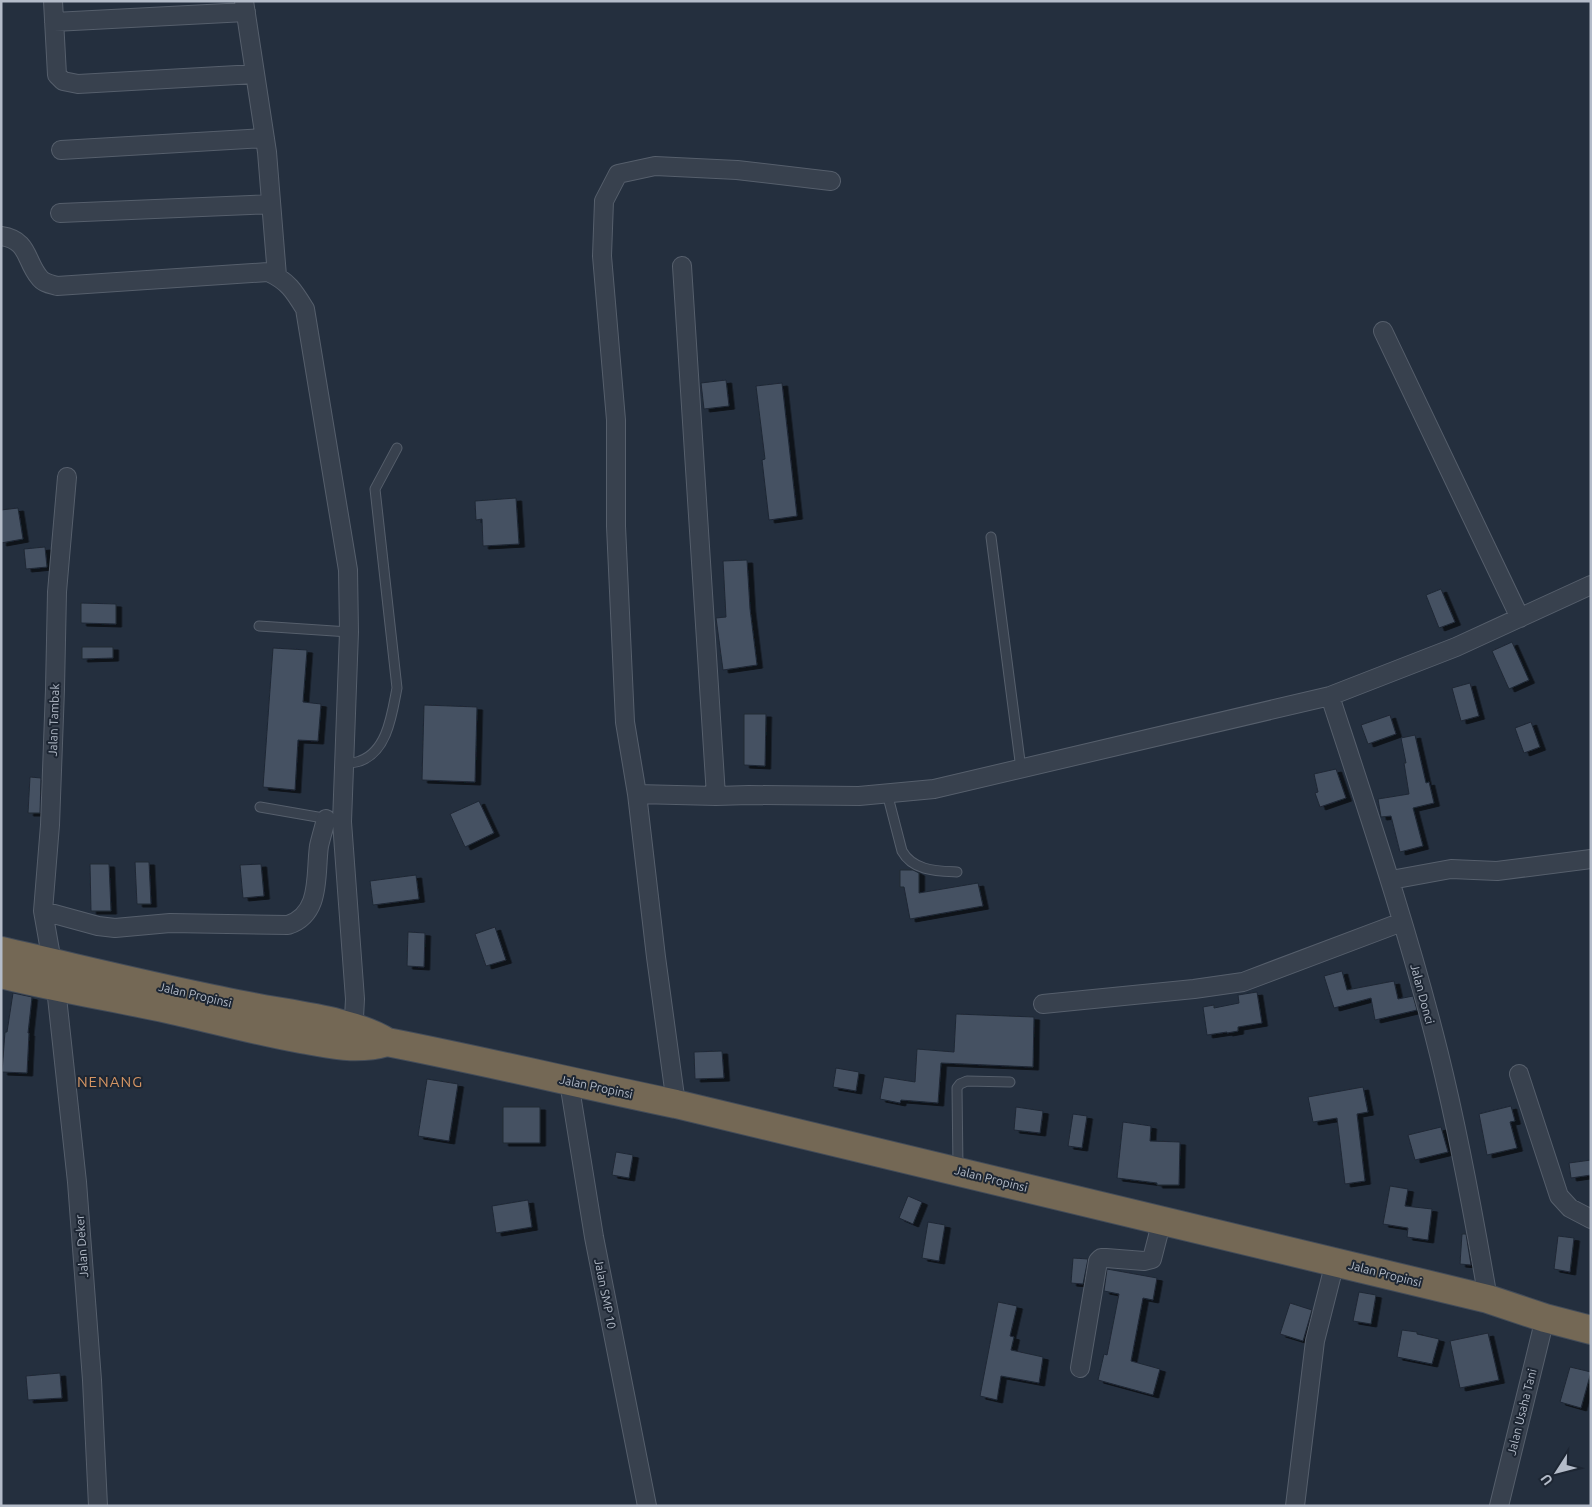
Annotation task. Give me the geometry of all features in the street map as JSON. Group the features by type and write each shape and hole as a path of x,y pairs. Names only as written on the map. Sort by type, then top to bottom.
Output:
{"highway":[{"name":"Jalan Propinsi","path":"1,951 54,975 253,1008 353,1038 378,1037 387,1042 470,1058 569,1082 676,1104 1488,1299 1545,1318 1591,1330"},
{"path":"1,974 54,975"}],"street":[{"path":"53,1 57,75 63,81 78,84 255,74"},
{"path":"54,22 245,6 265,138 277,276"},
{"path":"61,150 265,138"},
{"path":"676,1104 637,794 625,722 616,526 616,420 602,256 604,201 618,174 655,166 737,170 831,181"},
{"path":"60,213 271,204"},
{"path":"1,236 16,241 25,248 40,279 57,286 268,272 287,282 305,309 348,570 349,632 344,763 334,821 355,999 353,1038"},
{"path":"682,266 716,796"},
{"path":"1383,331 1520,618"},
{"name":"Jalan Tambak","path":"54,975 43,911 50,825 57,592 67,477"},
{"path":"637,794 860,796 934,789 1330,696 1456,647 1591,585"},
{"name":"Jalan Donci","path":"1330,696 1391,880 1438,1053 1464,1164 1488,1299"},
{"path":"43,911 98,926 114,928 170,923 288,925 298,922 308,911 317,885 319,847 334,821"},
{"path":"1391,880 1451,869 1497,871 1591,859"},
{"path":"1043,1004 1194,989 1243,982 1402,922"},
{"name":"Jalan Deker","path":"54,975 77,1182 92,1380 98,1506"},
{"path":"1519,1074 1559,1196 1570,1208 1591,1219"},
{"name":"Jalan SMP 10","path":"569,1082 594,1237 647,1506"},
{"path":"1080,1368 1098,1261 1101,1258 1144,1261 1152,1259 1162,1220"},
{"path":"1295,1506 1315,1341 1335,1262"},
{"name":"Jalan Usaha Tani","path":"1499,1506 1545,1318"}],"lane":[{"path":"344,763 359,762 370,756 381,744 391,717 397,688 375,489 397,448"},
{"path":"991,537 1021,769"},
{"path":"260,626 349,632"},
{"path":"887,793 902,851 907,859 933,871 957,872"},
{"path":"260,807 334,821"},
{"path":"958,1171 957,1088 967,1080 1010,1082"}],"building":[{"path":"726,380 729,406 704,409 701,383"},
{"path":"782,383 797,516 769,520 762,460 765,459 756,386"},
{"path":"516,498 519,544 483,546 482,519 476,520 475,501"},
{"path":"18,508 23,539 1,543 1,510"},
{"path":"45,547 47,567 26,569 24,549"},
{"path":"747,560 750,609 757,665 723,670 716,618 726,617 723,561"},
{"path":"1441,589 1455,622 1439,628 1426,595"},
{"path":"81,603 116,604 116,624 81,623"},
{"path":"1512,642 1529,680 1509,689 1492,651"},
{"path":"82,647 113,647 113,658 82,659"},
{"path":"273,648 307,650 303,702 321,704 318,741 298,740 295,790 263,787"},
{"path":"1470,683 1479,716 1461,721 1452,688"},
{"path":"424,705 477,707 475,782 422,780"},
{"path":"744,714 766,714 765,766 744,765"},
{"path":"1390,715 1396,734 1368,744 1361,725"},
{"path":"1531,722 1540,747 1524,753 1515,728"},
{"path":"1415,735 1426,783 1429,782 1434,803 1413,808 1423,846 1400,852 1391,816 1381,817 1378,799 1409,794 1401,738"},
{"path":"1336,769 1346,798 1320,807 1315,793 1318,792 1314,774"},
{"path":"30,777 41,778 40,813 28,813"},
{"path":"479,801 494,833 465,847 450,814"},
{"path":"135,862 149,862 151,904 137,904"},
{"path":"90,864 109,864 111,911 91,911"},
{"path":"261,864 264,896 243,898 240,865"},
{"path":"900,870 913,870 919,873 919,893 978,883 983,906 910,919 904,887 900,887"},
{"path":"416,875 419,899 373,905 370,881"},
{"path":"495,927 506,960 486,966 475,934"},
{"path":"408,932 425,933 424,967 407,966"},
{"path":"1342,971 1347,990 1394,981 1398,999 1413,996 1417,1010 1375,1020 1371,998 1334,1008 1324,976"},
{"path":"1257,992 1262,1023 1238,1027 1238,1031 1207,1035 1203,1007 1214,1005 1214,1008 1239,1003 1238,995"},
{"path":"13,993 32,997 28,1033 27,1073 2,1072 5,1032 7,1032"},
{"path":"956,1014 1034,1017 1033,1067 941,1063 938,1103 901,1100 900,1103 880,1099 884,1077 915,1082 917,1049 954,1052"},
{"path":"722,1051 724,1078 695,1079 694,1052"},
{"path":"836,1068 859,1072 856,1091 833,1087"},
{"path":"427,1079 458,1084 449,1141 418,1136"},
{"path":"1363,1087 1368,1112 1357,1114 1365,1181 1345,1184 1337,1118 1313,1122 1308,1097"},
{"path":"1511,1106 1515,1121 1510,1122 1517,1148 1487,1155 1479,1114"},
{"path":"503,1107 540,1107 540,1143 503,1143"},
{"path":"1016,1107 1043,1111 1040,1133 1014,1130"},
{"path":"1073,1114 1087,1116 1082,1148 1068,1146"},
{"path":"1123,1122 1151,1126 1150,1141 1180,1142 1179,1185 1157,1185 1157,1183 1117,1178"},
{"path":"1441,1127 1448,1152 1415,1160 1408,1135"},
{"path":"616,1152 633,1155 629,1178 612,1175"},
{"path":"1591,1160 1591,1175 1571,1178 1569,1163"},
{"path":"1390,1186 1408,1189 1405,1206 1432,1209 1428,1240 1407,1237 1408,1228 1383,1224"},
{"path":"908,1196 922,1202 913,1224 899,1218"},
{"path":"528,1200 532,1227 496,1233 492,1206"},
{"path":"928,1222 945,1225 939,1261 922,1258"},
{"path":"1462,1234 1466,1234 1471,1265 1460,1264"},
{"path":"1558,1236 1574,1238 1570,1272 1554,1269"},
{"path":"1073,1258 1088,1259 1083,1284 1071,1283"},
{"path":"1107,1269 1157,1278 1153,1300 1143,1298 1131,1361 1160,1369 1153,1395 1098,1380 1104,1354 1107,1355 1119,1294 1104,1291"},
{"path":"1359,1292 1376,1295 1371,1324 1353,1321"},
{"path":"998,1302 1017,1306 1010,1336 1014,1337 1011,1350 1043,1357 1039,1383 1001,1376 997,1400 980,1396"},
{"path":"1290,1303 1312,1310 1303,1341 1280,1334"},
{"path":"1402,1330 1417,1332 1417,1334 1439,1339 1432,1364 1397,1357"},
{"path":"1488,1333 1499,1380 1460,1388 1450,1341"},
{"path":"1570,1367 1591,1372 1581,1408 1560,1402"},
{"path":"60,1373 62,1398 28,1400 26,1376"}],"district":[{"name":"NENANG","path":"110,1082"}]}
